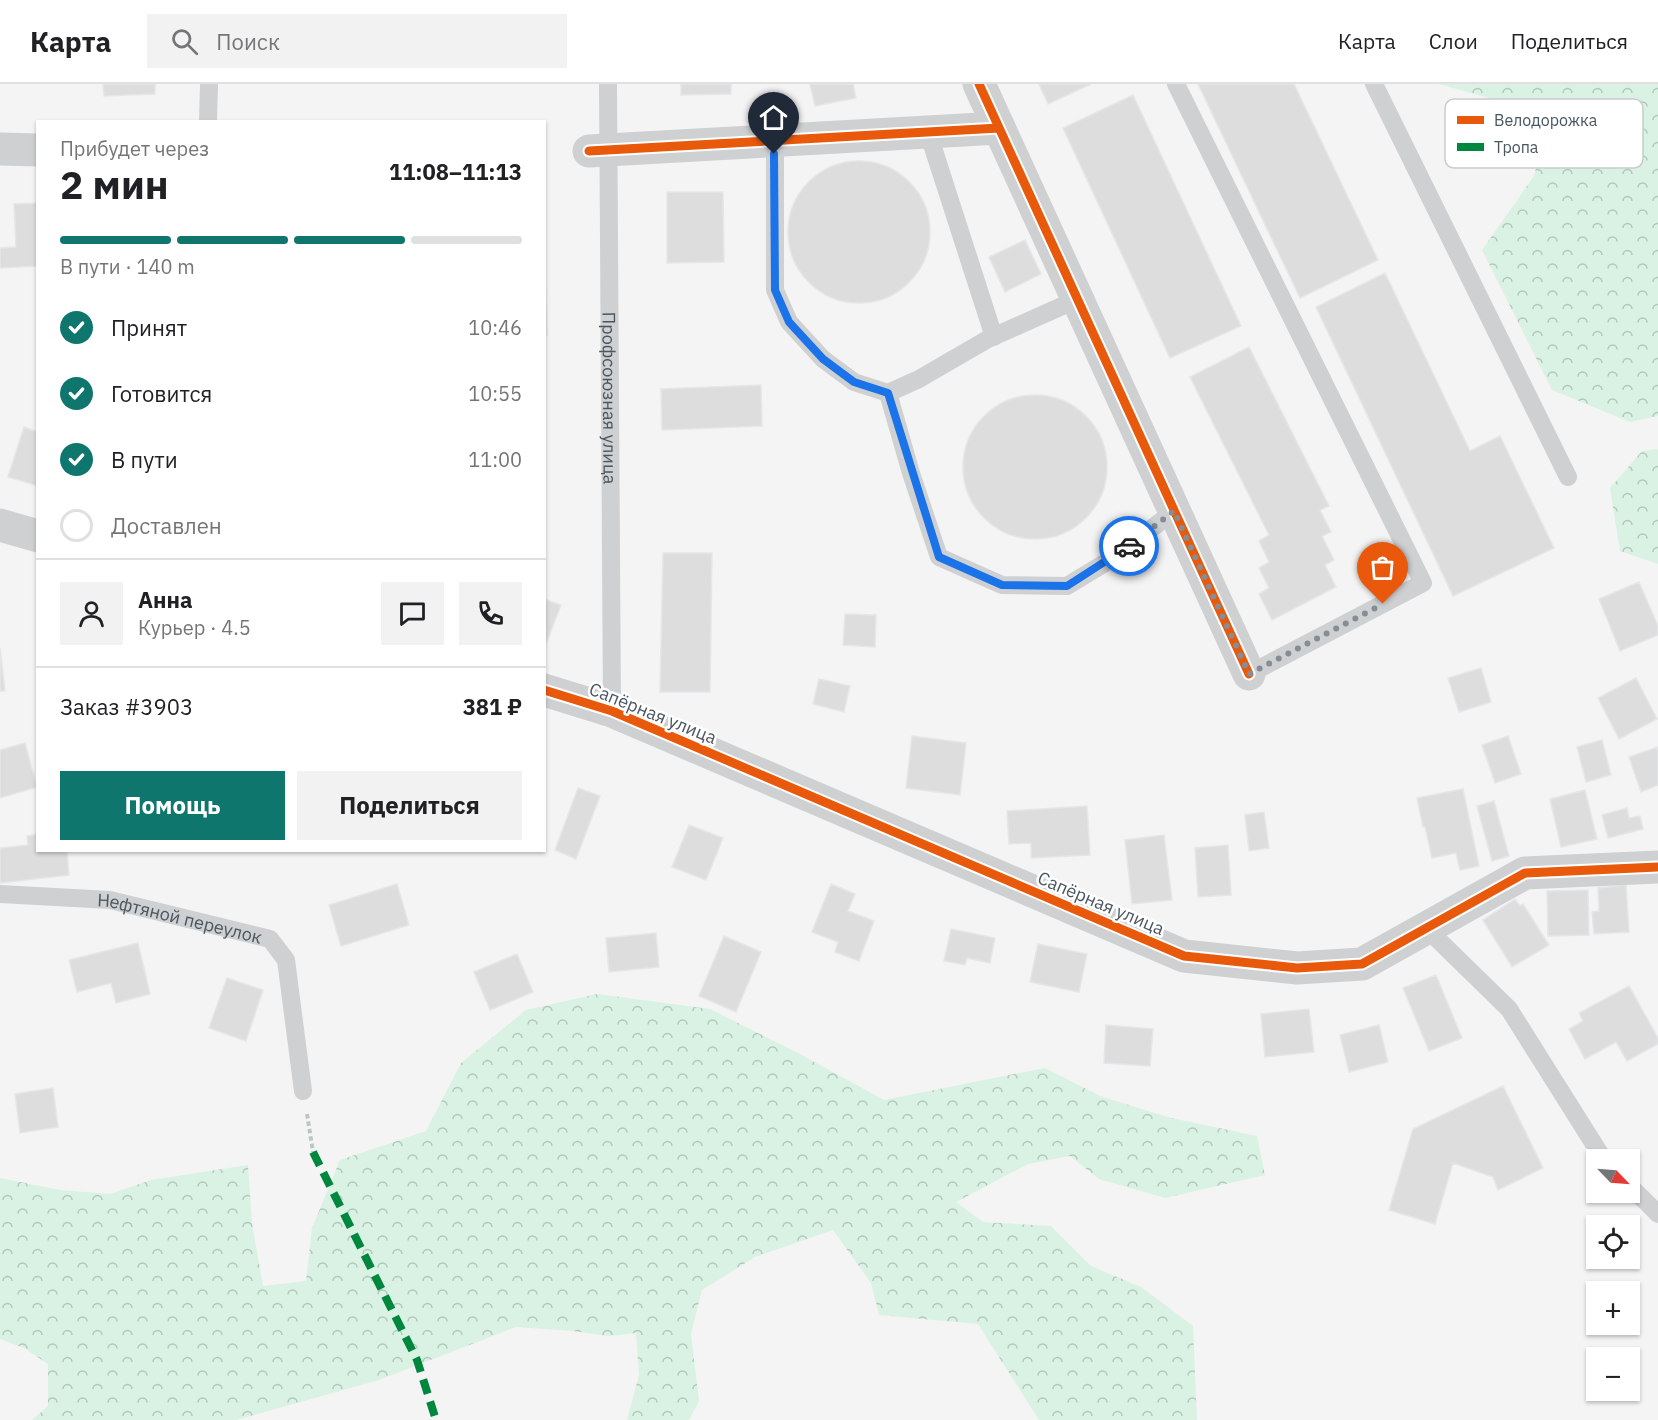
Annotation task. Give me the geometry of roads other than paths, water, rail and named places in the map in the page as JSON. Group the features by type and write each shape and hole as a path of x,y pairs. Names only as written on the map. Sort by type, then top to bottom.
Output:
{"street":[{"path":"979,84 1249,674"},
{"path":"598,151 999,128"},
{"path":"0,149 36,150"},
{"path":"0,525 36,535"},
{"name":"Сапёрная улица","path":"546,691 612,711 1184,956 1297,968 1362,964 1526,873 1658,867"}],"lane":[{"path":"208,120 209,84"},
{"name":"Профсоюзная улица","path":"608,84 598,151 612,711"},
{"path":"1176,84 1423,583 1249,674"},
{"path":"1374,84 1568,477"},
{"path":"928,132 994,337"},
{"path":"775,142 775,290 789,322 823,359 854,382 888,393 994,337 1078,300"},
{"path":"888,393 939,557 1002,585 1067,586 1118,555 1174,511"},
{"name":"Нефтяной переулок","path":"0,894 110,900 270,939 286,960 303,1091"},
{"path":"1425,927 1509,1009 1556,1080 1597,1149"},
{"path":"1640,1196 1658,1214"}]}
